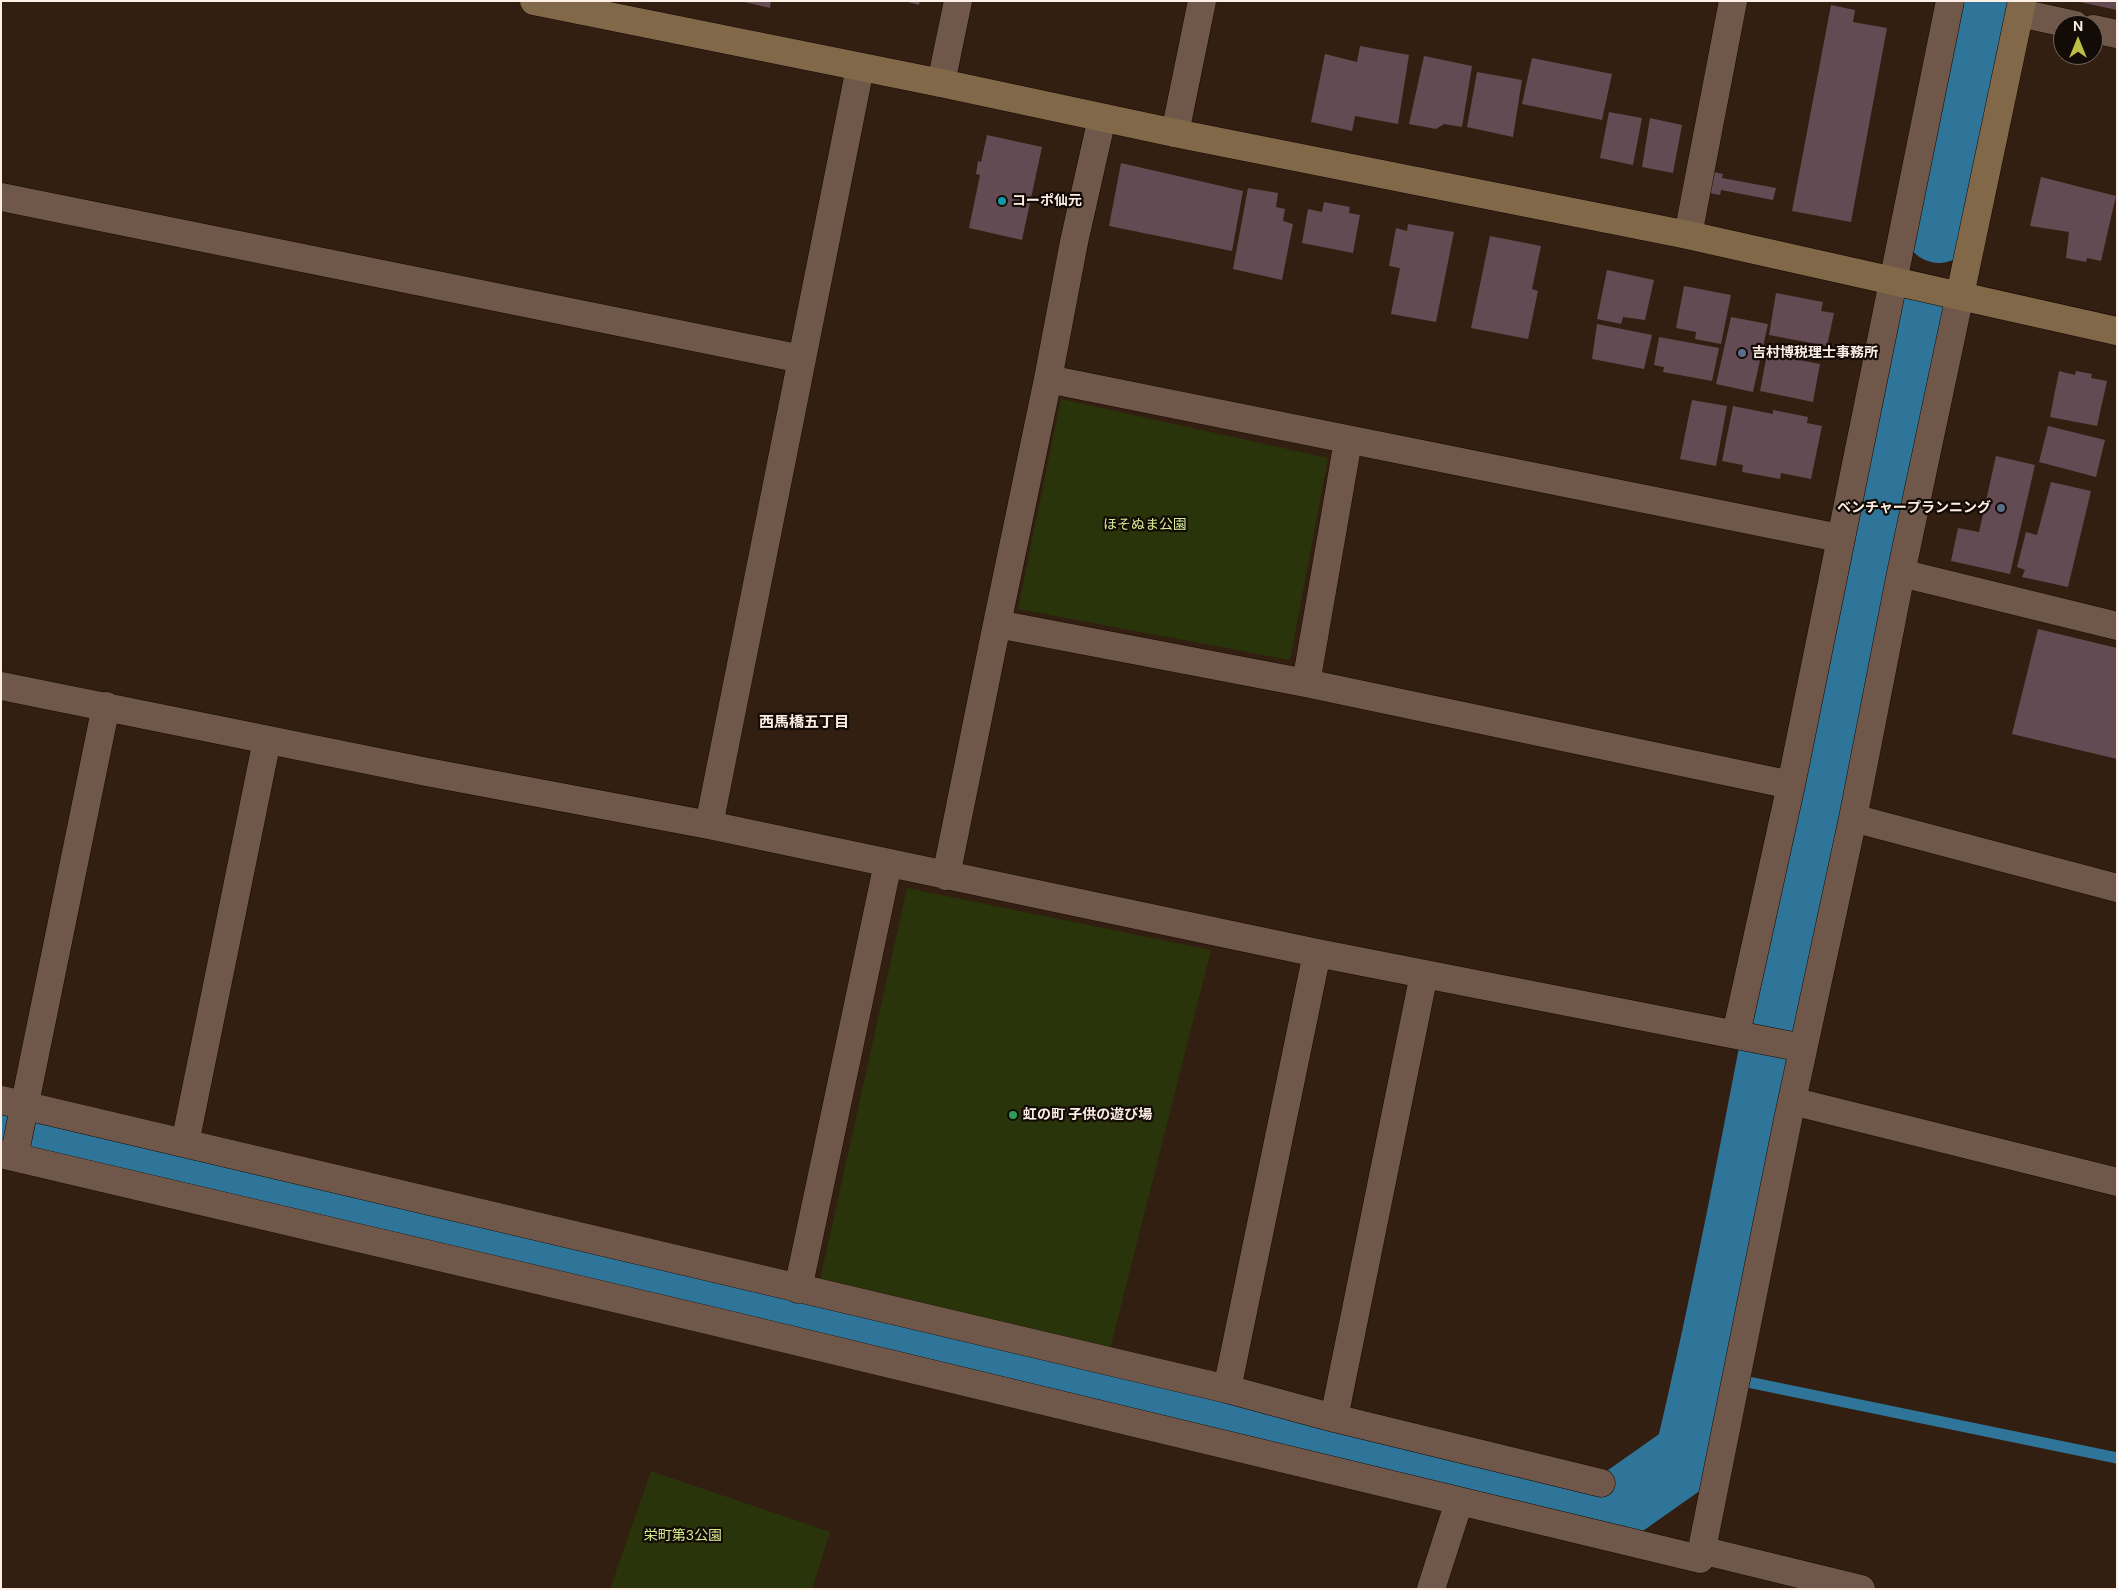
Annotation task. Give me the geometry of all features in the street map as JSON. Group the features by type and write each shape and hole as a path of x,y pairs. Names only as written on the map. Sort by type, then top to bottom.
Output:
{"street":[{"path":"534,1 941,83 1175,133 1688,235 2117,331"},
{"path":"941,83 958,1"},
{"path":"1175,133 1202,1"},
{"path":"1688,235 1734,1"},
{"path":"1736,1034 1791,785 1840,538 1902,283 1950,1"},
{"path":"106,706 13,1103 8,1156 708,1320 1700,1559 1792,1101 1853,818 1901,573 1951,293 2021,7 2053,18"},
{"path":"2103,31 2117,34"},
{"path":"709,825 860,68"},
{"path":"946,876 1048,379 1074,242 1102,118"},
{"path":"1,197 802,359"},
{"path":"1048,379 1840,538"},
{"path":"1306,683 1348,440"},
{"path":"1901,573 2117,626"},
{"path":"997,624 1306,683 1791,785"},
{"path":"1,686 267,740 709,825 1317,953 1803,1048"},
{"path":"185,1143 267,740"},
{"path":"1853,818 2117,888"},
{"path":"798,1289 888,863"},
{"path":"1227,1390 1317,953"},
{"path":"1334,1418 1424,974"},
{"path":"1792,1101 2117,1182"},
{"path":"13,1103 1227,1390 1601,1483"},
{"path":"1431,1589 1459,1502"},
{"path":"1701,1550 1861,1589"}],"green space":[{"name":"ほそぬま公園","path":"1061,399 1328,458 1290,660 1018,609"},
{"name":"虹の町 子供の遊び場","path":"907,888 1211,950 1110,1349 820,1280"},
{"name":"栄町第3公園","path":"651,1471 830,1532 812,1589 610,1589"}],"building":[{"path":"740,1 771,1 770,8"},
{"path":"904,1 920,1 919,5"},
{"path":"2117,1 2117,10 2080,2"},
{"path":"1831,5 1855,10 1853,22 1887,28 1851,222 1792,211"},
{"path":"1360,46 1409,55 1398,124 1355,116 1352,131 1311,122 1325,54 1357,62"},
{"path":"1424,56 1472,66 1462,127 1444,124 1436,129 1409,124"},
{"path":"1532,58 1612,74 1602,120 1522,104"},
{"path":"1477,72 1522,80 1513,137 1467,127"},
{"path":"1609,112 1642,118 1633,165 1600,158"},
{"path":"1650,118 1682,125 1673,173 1642,167"},
{"name":"コーポ仙元","path":"987,135 1042,147 1022,240 969,228 980,175 976,174 978,161 981,162"},
{"path":"1121,163 1243,191 1232,251 1109,226"},
{"path":"1714,172 1723,174 1722,178 1776,188 1773,200 1721,190 1720,195 1710,193"},
{"path":"2041,177 2116,196 2101,261 2087,258 2086,262 2066,258 2069,232 2030,226"},
{"path":"1248,188 1278,193 1276,207 1285,209 1283,221 1293,224 1282,280 1233,269"},
{"path":"1324,202 1350,207 1349,213 1360,215 1353,253 1302,243 1308,209 1322,212"},
{"path":"1408,224 1454,232 1436,322 1391,314 1400,268 1389,266 1396,228 1407,231"},
{"path":"1490,236 1541,246 1532,289 1538,291 1528,339 1471,328"},
{"path":"1607,270 1654,280 1645,320 1623,317 1621,324 1597,319"},
{"path":"1684,286 1731,295 1721,344 1695,339 1696,332 1676,328"},
{"path":"1776,293 1823,302 1821,311 1834,313 1827,346 1769,335"},
{"path":"1731,317 1768,324 1753,392 1716,384"},
{"path":"1597,324 1652,335 1644,369 1592,359"},
{"path":"1659,337 1719,348 1712,381 1663,372 1664,367 1654,365"},
{"path":"1767,354 1820,364 1813,402 1760,391"},
{"path":"2059,371 2075,375 2076,371 2092,374 2091,378 2107,381 2097,426 2050,417"},
{"path":"1692,400 1727,406 1716,466 1680,459"},
{"path":"1733,406 1773,414 1773,410 1808,417 1807,423 1822,426 1811,479 1781,473 1780,479 1742,472 1743,465 1722,461"},
{"path":"2048,426 2105,440 2096,477 2039,462"},
{"path":"1996,456 2035,465 2010,574 1951,561 1958,528 1979,532"},
{"path":"2051,482 2091,491 2068,587 2022,577 2025,570 2017,567 2026,532 2037,535"},
{"path":"2038,629 2117,648 2117,759 2012,734"}],"waterway":[{"path":"1939,228 1985,1"},
{"path":"1,1123 1612,1510 1690,1455 1735,1251 1815,834 1922,310"},
{"path":"1709,1374 2117,1458"}],"place":[{"name":"コーポ仙元","path":"1002,201"},
{"name":"吉村博税理士事務所","path":"1742,353"},
{"name":"ベンチャープランニング","path":"2001,508"},
{"name":"虹の町 子供の遊び場","path":"1013,1115"}],"district":[{"name":"西馬橋五丁目","path":"804,723"}]}
